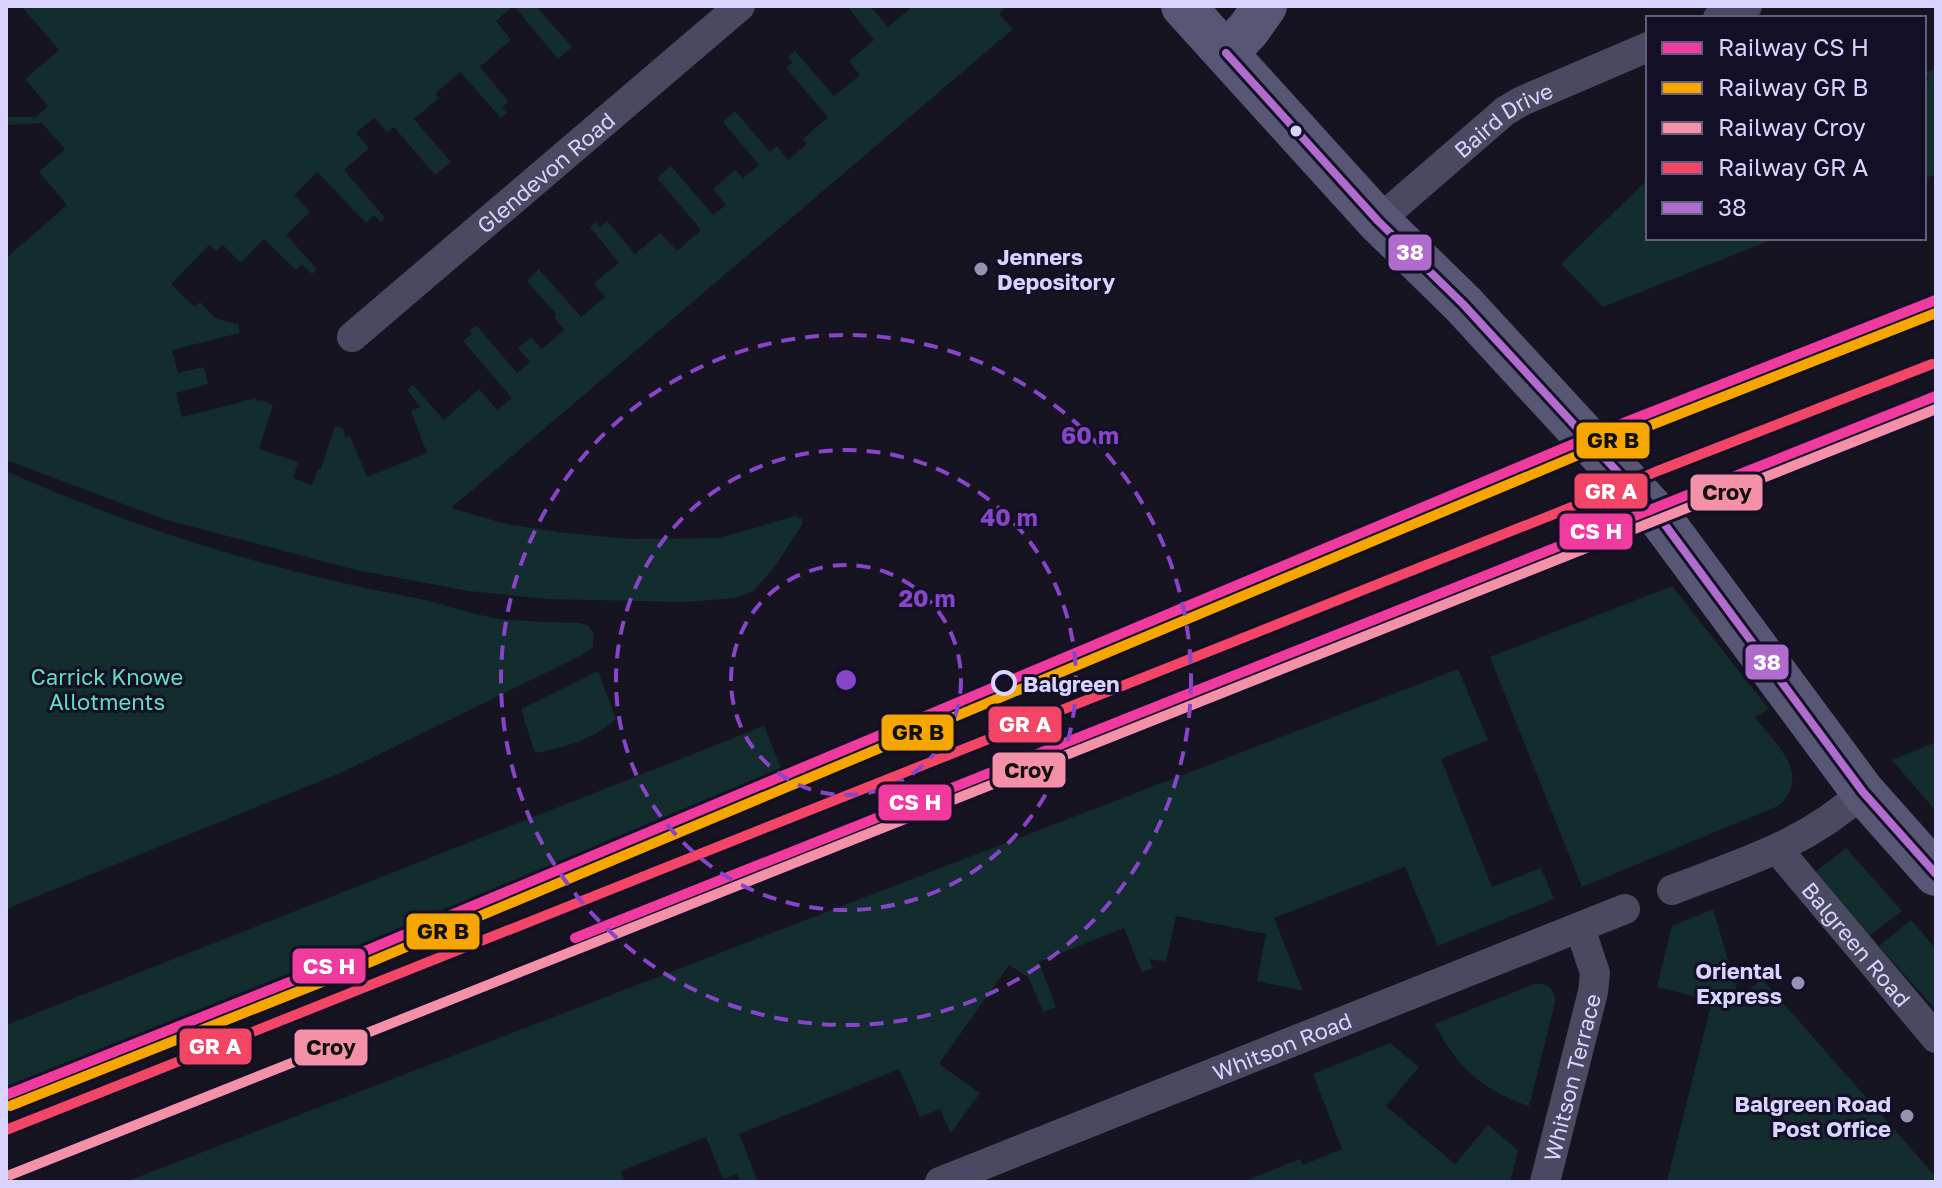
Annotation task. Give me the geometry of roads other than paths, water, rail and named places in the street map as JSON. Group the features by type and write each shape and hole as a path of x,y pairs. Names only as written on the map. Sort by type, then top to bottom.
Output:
{"street":[{"name":"Glendevon Road","path":"352,337 740,6"},
{"path":"1183,6 1378,221 1463,304 1660,518 1863,792 1936,874"},
{"path":"1226,53 1265,6"},
{"path":"1723,16 1747,6"},
{"name":"Baird Drive","path":"1378,221 1505,111 1646,48"},
{"path":"1672,890 1811,833 1839,814 1863,792"},
{"name":"Balgreen Road","path":"1777,849 1936,1038"},
{"name":"Whitson Road","path":"940,1182 1625,909"},
{"name":"Whitson Terrace","path":"1545,1182 1593,992 1595,973 1580,928"}],"rail line":[{"name":"Croy","path":"10,1175 1936,409"}],"place":[{"name":"Jenners Depository","path":"981,269"},
{"name":"Balgreen","path":"1004,683"},
{"name":"Oriental Express","path":"1798,983"},
{"name":"Balgreen Road Post Office","path":"1907,1116"}],"park label":[{"name":"Carrick Knowe Allotments","path":"107,688"}]}
